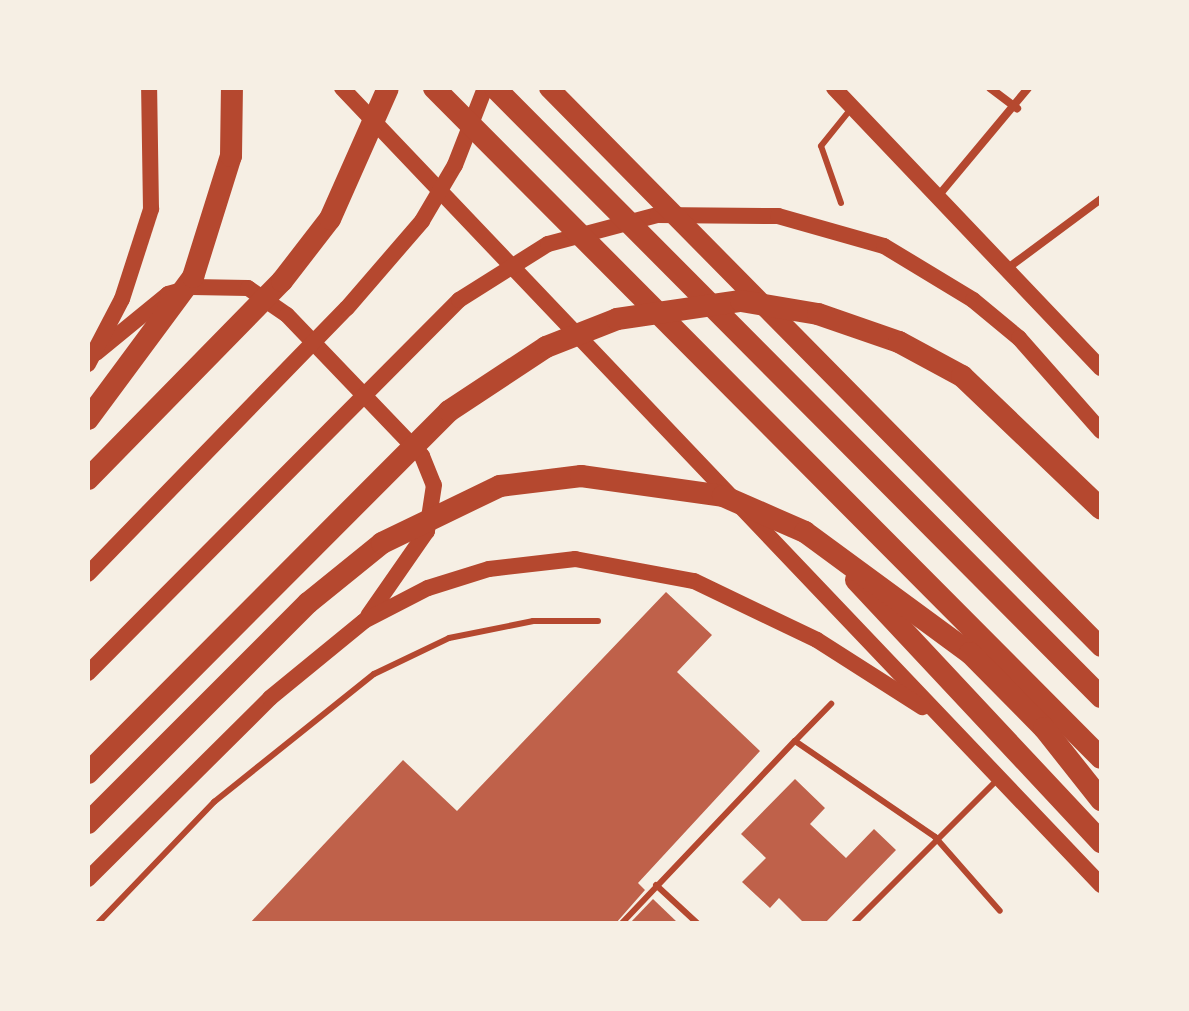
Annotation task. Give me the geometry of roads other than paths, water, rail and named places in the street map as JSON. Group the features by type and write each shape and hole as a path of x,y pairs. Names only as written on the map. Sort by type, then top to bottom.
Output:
{"highway":[{"path":"88,419 193,277 231,156 232,88"},
{"path":"88,479 282,281 330,219 388,88"},
{"path":"435,88 1101,760"},
{"path":"495,88 1101,697"},
{"path":"549,88 1101,647"},
{"path":"88,773 449,411 546,347 617,319 741,301 818,314 899,342 962,376 1101,509"},
{"path":"88,823 308,603 382,543 457,501 541,479 623,478 723,496 805,532 970,653 1044,728 1101,800"},
{"path":"805,532 1101,842"}],"main road":[{"path":"92,358 151,209 149,88"},
{"path":"342,88 1101,885"},
{"path":"88,574 347,308 422,221 455,165 485,88"},
{"path":"834,88 1101,368"},
{"path":"88,673 459,300 548,244 657,215 778,216 884,246 996,319 1101,431"},
{"path":"92,358 168,294 192,287 248,288 287,315 422,456 434,485 427,531 364,621"},
{"path":"88,879 270,698 364,621 428,588 489,569 575,559 636,565 755,607 943,721"}],"street":[{"path":"990,88 1017,108"},
{"path":"939,195 1017,108 1028,88"},
{"path":"1008,268 1101,199"}],"lane":[{"path":"841,203 821,146 853,107"},
{"path":"98,923 214,802 374,674 471,632 533,621 598,621"},
{"path":"622,923 831,704"},
{"path":"795,741 935,837 1000,911"},
{"path":"854,923 935,837 998,779"},
{"path":"656,885 697,923"}]}
